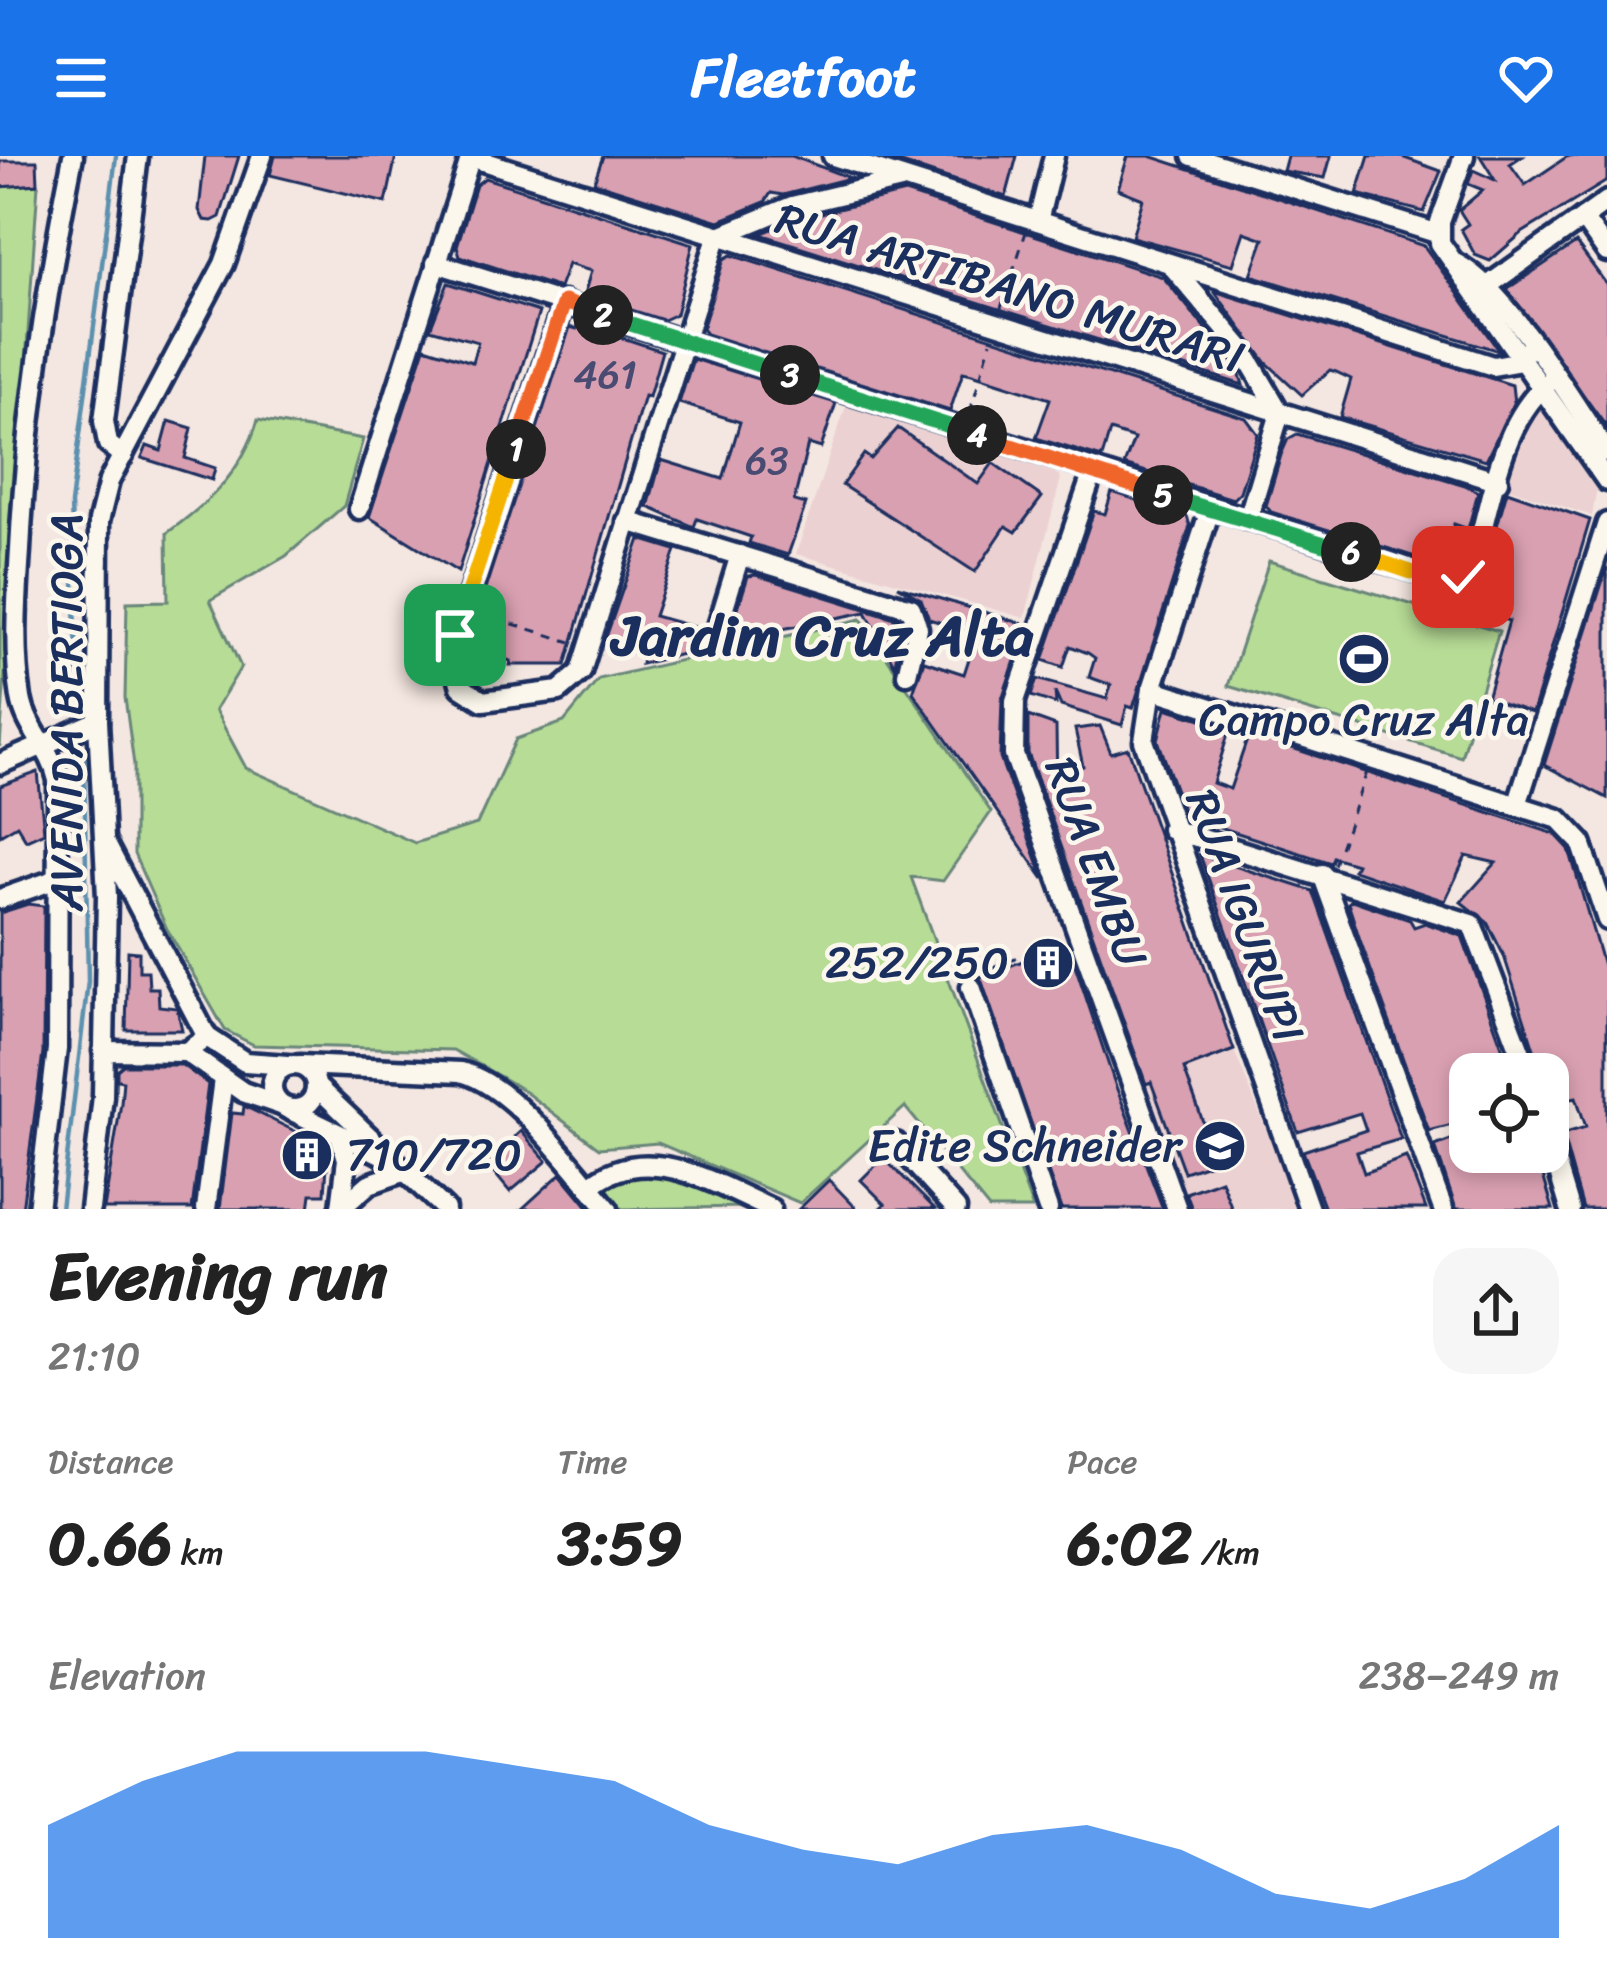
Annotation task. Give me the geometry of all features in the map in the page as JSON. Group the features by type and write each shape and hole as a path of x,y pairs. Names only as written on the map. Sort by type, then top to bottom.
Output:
{"street":[{"name":"AVENIDA BERTIOGA","path":"38,1209 57,1049 58,780 47,746 31,727 21,701 19,572 44,323 73,156"},
{"name":"AVENIDA BERTIOGA","path":"89,1209 103,1051 99,521 123,456 108,445 104,422 138,156"},
{"path":"123,456 224,264 262,156"},
{"path":"832,156 1493,366 1527,353"},
{"path":"1034,220 1054,156"},
{"path":"1192,156 1439,234 1456,264 1548,383 1607,481"},
{"path":"1439,234 1464,156"},
{"path":"358,509 471,157"},
{"name":"RUA ARTIBANO MURARI","path":"471,157 1498,482"},
{"path":"564,302 451,661 466,694 483,701 559,691 581,672 717,237 792,206 904,179"},
{"path":"1479,291 1607,201"},
{"path":"1583,218 1607,252"},
{"path":"436,263 1429,578 1452,580 1472,567 1521,416 1548,383"},
{"path":"1171,265 1254,365 1280,413 1247,519"},
{"path":"1548,383 1607,453"},
{"name":"RUA EMBU","path":"1093,472 1015,701 1014,754 1177,1209"},
{"name":"RUA IGURUPI","path":"1210,510 1152,689 1144,741 1309,1209"},
{"path":"628,521 911,608 918,628 907,674"},
{"path":"1516,805 1607,523"},
{"path":"716,636 740,555"},
{"path":"1152,689 1559,819 1573,830 1607,920"},
{"path":"0,764 98,721"},
{"path":"1172,829 1328,871 1472,924 1521,1053"},
{"path":"105,842 207,1037 245,1062 460,1072 484,1081 521,1112 608,1209"},
{"path":"1328,871 1443,1209"},
{"path":"0,899 60,878"},
{"path":"971,987 1048,1209"},
{"path":"186,1052 207,1037"},
{"path":"103,1051 186,1052 264,1103 283,1106 309,1103 316,1084"},
{"path":"294,1065 446,1209"},
{"path":"294,1065 272,1082 283,1106 405,1167"},
{"path":"316,1084 336,1080 353,1065"},
{"path":"206,1209 223,1079"},
{"path":"340,1208 347,1159 341,1138"},
{"path":"896,1143 956,1209"},
{"path":"589,1186 610,1168 650,1163 771,1209"},
{"path":"340,1208 369,1184 405,1167"},
{"path":"1559,1173 1570,1209"}],"path":[{"path":"965,431 996,323 1034,220"},
{"path":"470,611 571,643"},
{"path":"1328,871 1367,770"},
{"path":"971,987 974,974 1062,939"}],"shaded area":[{"path":"846,406 1053,470 1061,478 1025,618 796,554"},
{"path":"1533,408 1543,408 1597,487 1592,516 1505,487"},
{"name":"Edite Schneider","path":"1234,1050 1298,1209 1187,1209 1146,1084"}],"green space":[{"path":"38,184 0,747 0,187"},
{"path":"258,420 363,439 344,506 286,556 210,600 241,667 215,710 246,768 415,843 477,824 516,739 564,722 599,679 861,619 991,812 943,881 911,877 1033,1209 989,1209 905,1107 800,1203 658,1143 599,1148 520,1088 453,1050 254,1045 225,1030 167,929 134,854 134,765 125,698 127,602 168,601 167,533 223,484 243,455"},
{"name":"Campo Cruz Alta","path":"1269,561 1499,631 1461,757 1228,686"},
{"path":"636,1171 673,1176 747,1207 619,1209 605,1185"}],"building":[{"path":"205,156 239,156 220,217 212,221 204,220 199,210"},
{"path":"275,156 396,156 386,203 270,175"},
{"path":"603,156 792,156 850,178 783,195 771,193 765,202 719,221 594,182"},
{"path":"880,156 1017,156 1006,197"},
{"path":"1128,156 1150,156 1424,246 1499,351 1251,275 1264,239 1244,232 1233,265 1132,237 1143,199 1118,189"},
{"path":"1287,156 1331,156 1325,178 1283,171"},
{"path":"1369,156 1399,156 1441,171 1424,212 1357,194"},
{"path":"1480,156 1522,156 1510,164 1525,185 1568,156 1607,156 1607,181 1522,233 1490,261 1475,255 1461,229 1468,224 1459,210 1483,190 1468,184 1473,170 1495,180"},
{"path":"0,161 37,161 38,184 0,187"},
{"path":"485,178 693,244 676,314 663,320 584,295 591,271 568,264 559,288 460,256 457,246 476,185"},
{"path":"905,193 1163,277 1238,368 1243,385 760,234 796,219"},
{"path":"1576,243 1607,285 1607,428 1507,289"},
{"path":"731,255 1246,418 1258,434 1240,492 1233,499 1124,465 1134,439 1110,431 1102,458 1036,438 1050,399 972,374 963,372 950,411 706,334 702,329 724,259"},
{"path":"448,283 539,312 458,572 369,517 425,347 472,362 478,342 430,329"},
{"path":"1214,291 1512,385 1514,403 1486,460 1340,417 1351,379 1336,372 1330,370 1302,395 1266,362"},
{"path":"578,323 662,351 649,397 644,396 566,665 510,665 511,661 466,648 570,327 577,329"},
{"path":"693,359 836,403 821,448 808,444 794,501 806,504 788,555 749,543 751,537 697,519 694,527 648,507 661,460 723,479 740,422 679,403"},
{"path":"169,421 192,428 185,458 215,468 212,480 142,458 147,446 161,451"},
{"path":"898,428 978,484 993,463 1042,497 1016,532 1006,526 975,572 842,485 864,454 871,459"},
{"path":"1297,434 1478,492 1468,529 1454,524 1441,565 1271,512 1266,506 1281,455 1288,439"},
{"path":"1507,491 1590,520 1532,713 1487,698 1509,621 1470,609 1473,598 1449,593 1466,590 1483,575"},
{"path":"1112,492 1187,516 1190,526 1133,708 1127,706 1122,725 1061,706 1055,692 1056,704 1031,696 1037,679 1107,699 1111,685 1089,677 1095,658 1088,653 1070,646 1063,667 1043,660 1094,511 1105,514"},
{"path":"640,539 676,550 654,616 698,628 691,652 641,664 643,656 604,643"},
{"path":"1607,567 1607,798 1544,765"},
{"path":"748,576 901,620 895,666 866,612 728,640"},
{"path":"898,586 1027,625 1002,699 1000,758 1044,879 913,692 924,661 964,674 977,634 929,619 921,599"},
{"path":"1166,708 1230,728 1213,783 1230,789 1249,734 1555,834 1569,849 1607,979 1607,1209 1583,1209 1569,1159 1569,1132 1586,1127 1576,1097 1569,1099 1569,1053 1535,1053 1504,956 1487,922 1461,902 1496,863 1466,856 1445,901 1353,870 1356,864 1333,857 1331,863 1185,816 1158,740"},
{"path":"1028,716 1056,726 1057,792 1068,793 1070,770 1083,766 1075,729 1100,726 1111,753 1128,748 1234,1050 1184,1069 1217,1161 1184,1172 1151,1082 1146,1084 1028,753"},
{"path":"38,772 44,832 26,840 17,825 0,835 0,786"},
{"path":"1200,855 1313,891 1401,1139 1357,1152 1364,1173 1406,1157 1426,1209 1325,1209 1303,1151 1366,1130 1360,1113 1298,1132"},
{"path":"1352,900 1410,920 1414,927 1425,923 1462,936 1504,1053 1449,1053 1449,1126 1429,1131 1348,903"},
{"path":"28,904 44,906 43,1053 22,1209 0,1209 0,913"},
{"path":"1068,944 1163,1209 1061,1209 980,977"},
{"path":"128,951 139,952 139,971 148,971 149,988 158,988 159,1006 177,1008 182,1030 126,1030"},
{"path":"123,1065 182,1065 208,1084 192,1209 104,1209 121,1103 123,1081 117,1080 117,1070"},
{"path":"244,1106 321,1144 327,1165 325,1194 311,1194 309,1209 220,1209 232,1113 243,1114"},
{"path":"521,1131 547,1161 510,1192 486,1163"},
{"path":"1449,1141 1449,1173 1542,1173 1553,1209 1456,1209 1435,1146"},
{"path":"883,1158 935,1209 879,1209 885,1204 861,1180"},
{"path":"561,1174 590,1209 522,1209 555,1179"},
{"path":"829,1180 857,1209 799,1209"},
{"path":"1221,1180 1232,1209 1192,1209 1186,1193"}],"waterway":[{"path":"79,705 71,504 116,156"},
{"path":"61,1209 88,981 84,757"}],"place":[{"name":"Campo Cruz Alta","path":"1364,659"},
{"name":"252/250","path":"1048,963"},
{"name":"Edite Schneider","path":"1220,1146"},
{"name":"710/720","path":"307,1155"}],"district":[{"name":"Jardim Cruz Alta","path":"823,635"}],"route":[{"path":"455,635 564,302 1429,578 1463,577"}]}
